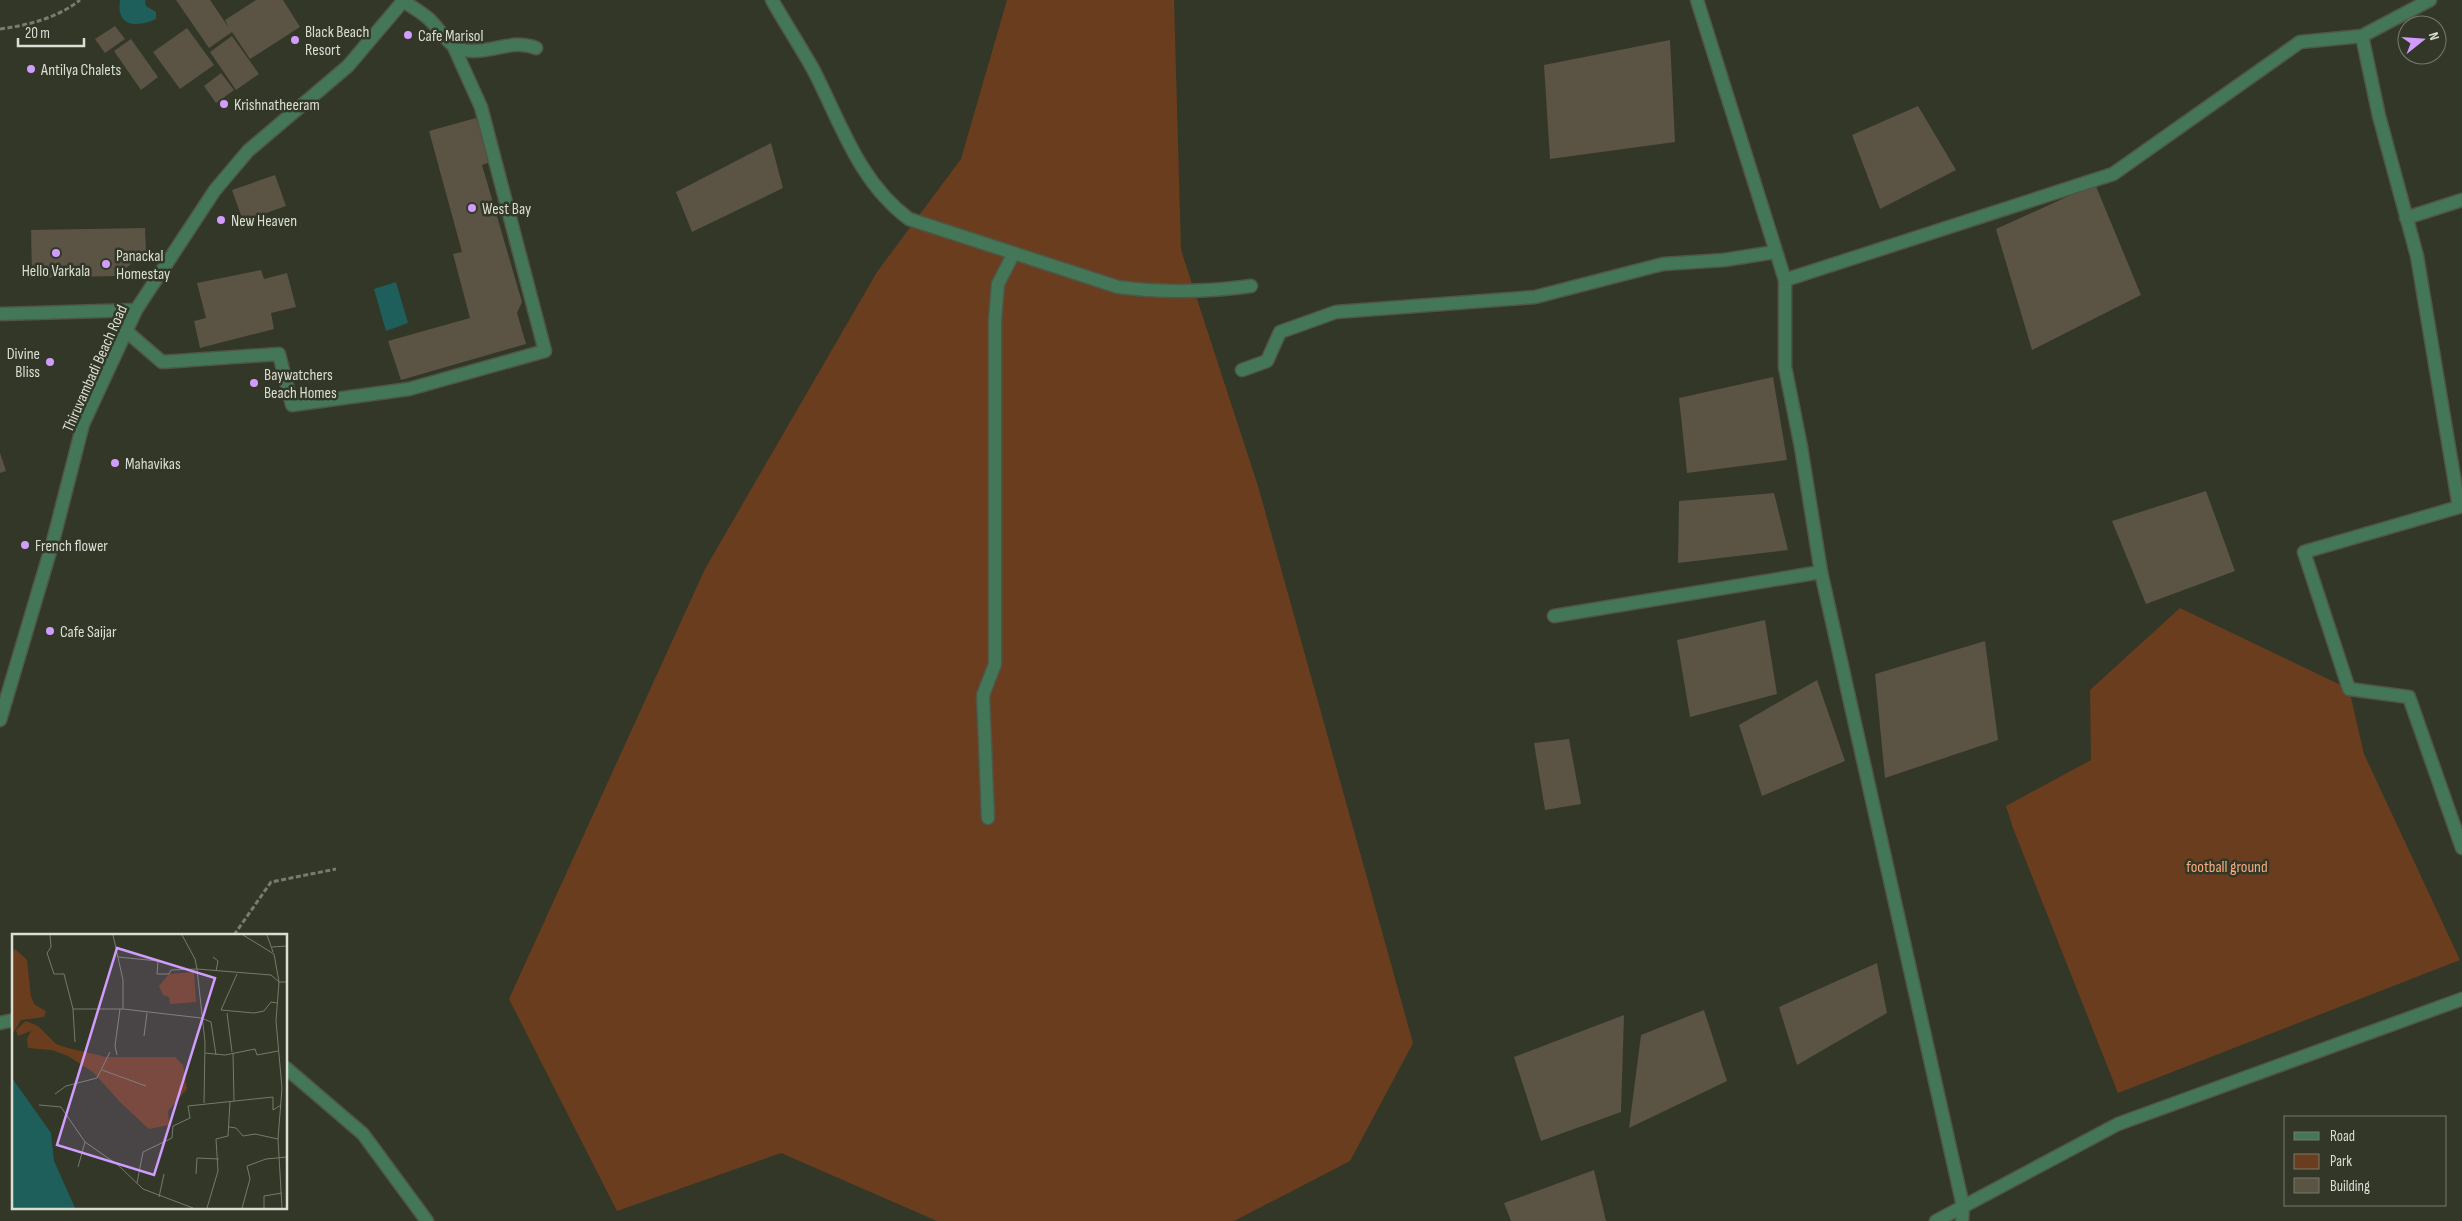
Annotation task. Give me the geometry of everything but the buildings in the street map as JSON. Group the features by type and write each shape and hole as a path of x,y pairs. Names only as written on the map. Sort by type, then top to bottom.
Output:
{"street":[{"path":"772,0 812,68 861,168 894,208 909,218 1118,287 1154,292 1207,292 1251,286"},
{"path":"1697,0 1785,280 1784,367 1801,447 1821,572 1963,1206 1962,1221"},
{"path":"1785,280 2113,174 2300,42 2362,36 2430,0"},
{"path":"126,331 162,362 280,354 292,405 409,389 545,351 481,107 453,45 430,20 404,1"},
{"name":"Thiruvambadi Beach Road","path":"0,720 52,545 83,424 136,310 215,190 248,152 348,66 404,1"},
{"path":"2362,36 2379,116 2417,256 2459,507 2304,552 2349,689 2409,697 2462,848"},
{"path":"453,45 462,50 472,51 516,44 536,48"},
{"path":"2406,218 2462,200"},
{"path":"1242,370 1267,361 1280,332 1336,312 1535,298 1663,264 1724,260 1775,252"},
{"path":"988,818 983,695 995,664 995,320 998,284 1014,253"},
{"path":"0,314 136,310"},
{"path":"1554,616 1821,572"},
{"path":"1936,1221 2118,1124 2462,999"},
{"path":"288,1070 363,1134 427,1221"}],"path":[{"path":"0,29 27,25 67,10 80,0"},
{"path":"235,934 271,882 336,869"}],"green space":[{"path":"1007,0 1174,0 1181,250 1258,486 1413,1043 1350,1161 1234,1221 937,1221 781,1153 617,1211 509,999 705,569 877,272 961,159"},
{"name":"football ground","path":"2180,608 2349,689 2364,754 2460,960 2118,1093 2006,806 2091,760 2090,690"}],"water":[{"path":"120,0 145,0 146,6 156,12 156,19 141,24 129,23 121,16"},
{"path":"396,282 408,323 386,331 374,289"}],"place":[{"name":"Cafe Marisol","path":"408,35"},
{"name":"Black Beach Resort","path":"295,40"},
{"name":"Antilya Chalets","path":"31,69"},
{"name":"Krishnatheeram","path":"224,104"},
{"name":"West Bay","path":"472,208"},
{"name":"New Heaven","path":"221,220"},
{"name":"Hello Varkala","path":"56,253"},
{"name":"Panackal Homestay","path":"106,264"},
{"name":"Divine Bliss","path":"50,362"},
{"name":"Baywatchers Beach Homes","path":"254,383"},
{"name":"Mahavikas","path":"115,463"},
{"name":"French flower","path":"25,545"},
{"name":"Cafe Saijar","path":"50,631"}]}
